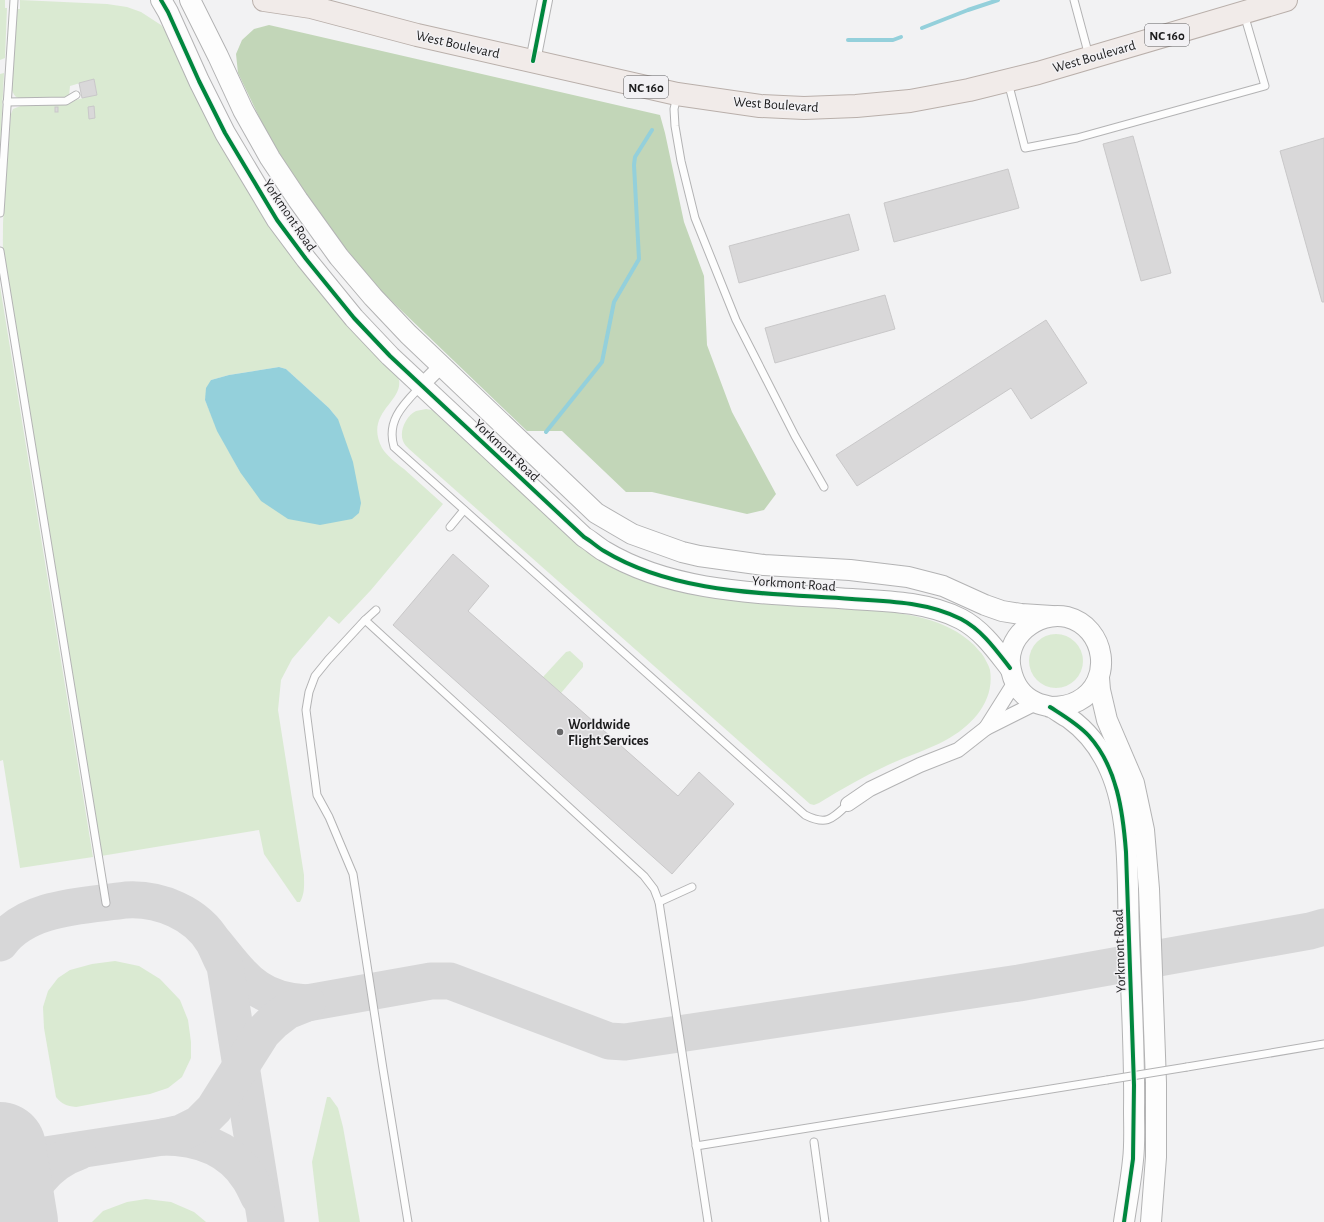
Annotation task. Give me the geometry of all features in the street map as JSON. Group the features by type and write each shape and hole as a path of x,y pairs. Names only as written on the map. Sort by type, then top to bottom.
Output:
{"main road":[{"name":"West Boulevard","path":"264,0 310,7 417,35 677,94 760,106 804,108 856,106 910,101 969,90 1090,58 1242,6 1286,0"}],"street":[{"name":"Yorkmont Road","path":"161,0 225,133 277,220 306,259 354,318 390,356 584,537 618,559 658,574 709,587 885,601 932,609 961,620 981,634 1012,675 1024,694 1080,728 1090,737 1110,770 1119,798 1126,852 1134,1085 1133,1159 1124,1222"},
{"name":"Yorkmont Road","path":"190,0 218,56 242,110 270,158 339,257 372,297 408,334 596,513 632,534 682,552 716,559 764,565 850,570 908,577 943,586 1002,611 1021,614 1067,617 1081,623 1093,634 1100,648 1102,663 1099,678 1100,690 1107,720 1134,783 1144,830 1149,889 1156,1083 1156,1157 1151,1222"},
{"path":"533,61 545,0"},
{"path":"422,385 441,366"},
{"name":"Yorkmont Road","path":"1012,675 1011,653 1016,639 1025,628 1038,619 1052,616"},
{"path":"986,728 1012,675"},
{"name":"Yorkmont Road","path":"1043,705 1065,706 1079,701 1091,691 1099,678"},
{"path":"848,804 870,789 884,782 920,765 958,750 986,728 1043,705"}],"lane":[{"path":"0,213 14,0"},
{"path":"1074,0 1090,58"},
{"path":"1008,80 1025,148 1077,138 1265,86 1242,6"},
{"path":"677,94 674,109 675,126 681,161 695,218 736,320 795,436 824,487"},
{"path":"8,102 66,101 76,95"},
{"path":"0,251 106,903"},
{"path":"422,385 401,409 392,423 390,436 394,447 805,815 815,820 824,821 832,819 848,804"},
{"path":"450,527 464,510"},
{"path":"376,610 328,660 315,676 309,692 306,710 318,795 353,874 408,1222"},
{"path":"365,620 644,876 654,889 659,902 708,1222"},
{"path":"659,902 692,887"},
{"path":"696,1146 1324,1044"},
{"path":"814,1142 825,1222"}],"green space":[{"path":"0,0 5,0 5,8 7,8 5,58 0,60"},
{"path":"20,0 107,4 127,7 141,12 161,25 167,33 191,83 395,372 399,380 399,388 396,395 385,409 378,426 378,436 382,448 386,454 443,504 371,590 339,624 329,616 292,659 281,680 278,710 304,875 304,886 302,899 300,902 297,902 264,854 259,830 101,856 3,252 6,166 11,114 13,109 23,105 67,105 76,100 97,94 94,79 70,86 68,97 23,99 15,95 12,90 17,9 20,9","holes":["279,367 286,369 329,408 338,419 240,472 218,431 205,400 211,380 229,375"]},
{"path":"269,25 660,115 684,222 704,276 707,345 732,412 776,494 764,510 747,514 652,492 626,492 562,431 527,431 378,288 324,222 274,148 238,73 236,54 242,40 254,29"},
{"path":"4,73 0,150 0,74"},
{"path":"0,286 93,857 20,868 3,760 0,761"},
{"path":"426,409 432,410 439,414 636,573 912,615 939,623 951,629 974,645 983,655 988,665 991,681 985,702 980,711 965,728 946,740 879,769 819,803 814,805 810,804 408,448 402,437 404,424 412,413"},
{"path":"1051,634 1061,634 1071,638 1079,646 1083,656 1083,666 1079,676 1071,684 1061,688 1051,688 1041,684 1033,676 1029,666 1029,656 1033,646 1041,638"},
{"path":"570,651 583,663 583,667 561,693 543,677 566,652"},
{"path":"115,961 139,966 160,979 180,1000 188,1020 191,1042 191,1058 182,1077 168,1088 150,1094 76,1107 67,1105 62,1103 56,1097 44,1028 43,1007 48,991 58,978 70,970 92,964"},
{"path":"327,1097 330,1097 338,1108 343,1127 360,1222 319,1222 312,1162"},
{"path":"146,1199 171,1202 194,1212 206,1222 92,1222 103,1211 127,1202"}],"water":[{"path":"279,367 286,369 329,408 338,419 353,462 361,503 359,513 352,519 320,525 288,519 261,501 240,472 217,431 205,400 206,388 211,380 229,375"}],"building":[{"path":"94,79 97,95 82,98 79,83"},
{"path":"94,106 95,118 89,119 88,107"},
{"path":"55,107 58,107 58,112 55,112"},
{"path":"1133,136 1171,273 1141,281 1103,144"},
{"path":"1324,138 1324,302 1322,302 1280,151"},
{"path":"1008,169 1019,208 894,242 884,203"},
{"path":"849,214 859,250 739,283 729,246"},
{"path":"885,295 895,329 775,363 765,328"},
{"path":"1046,320 1087,383 1031,419 1011,388 857,486 836,455"},
{"name":"Worldwide Flight Services","path":"453,554 489,586 468,611 678,796 699,772 734,804 672,874 393,625"}],"waterway":[{"path":"922,28 998,0"},
{"path":"848,40 893,40 901,37"},
{"path":"546,432 602,362 614,302 639,259 634,165 635,157 652,130"}],"taxiway":[{"path":"0,943 11,931 25,922 41,915 75,906 126,900 139,900 164,905 187,916 198,923 207,932 225,966 266,1222"},
{"path":"214,942 243,976 263,992 275,998 307,1003 431,981 450,981 609,1041 625,1042 1019,983 1310,931 1324,927"},
{"path":"0,1162 163,1137 181,1133 199,1124 214,1109 262,1033 287,1011 307,1003"},
{"path":"163,1137 188,1139 200,1142 212,1146 222,1152 241,1168 250,1180 259,1197"},
{"path":"18,1222 26,1200 39,1180 57,1163 78,1152"}],"runway":[{"path":"0,1148 12,1222"}],"cycle path":[{"path":"161,0 225,133 277,220 306,259 354,318 390,356 584,537 604,551 632,565 662,576 693,584 756,593 908,603 935,609 961,619 976,629 1010,668"},
{"path":"533,61 545,0"},
{"path":"1050,707 1071,720 1089,736 1099,748 1117,791 1123,821 1126,852 1134,1085 1133,1159 1124,1222"}],"place":[{"name":"Worldwide Flight Services","path":"560,732"}]}
